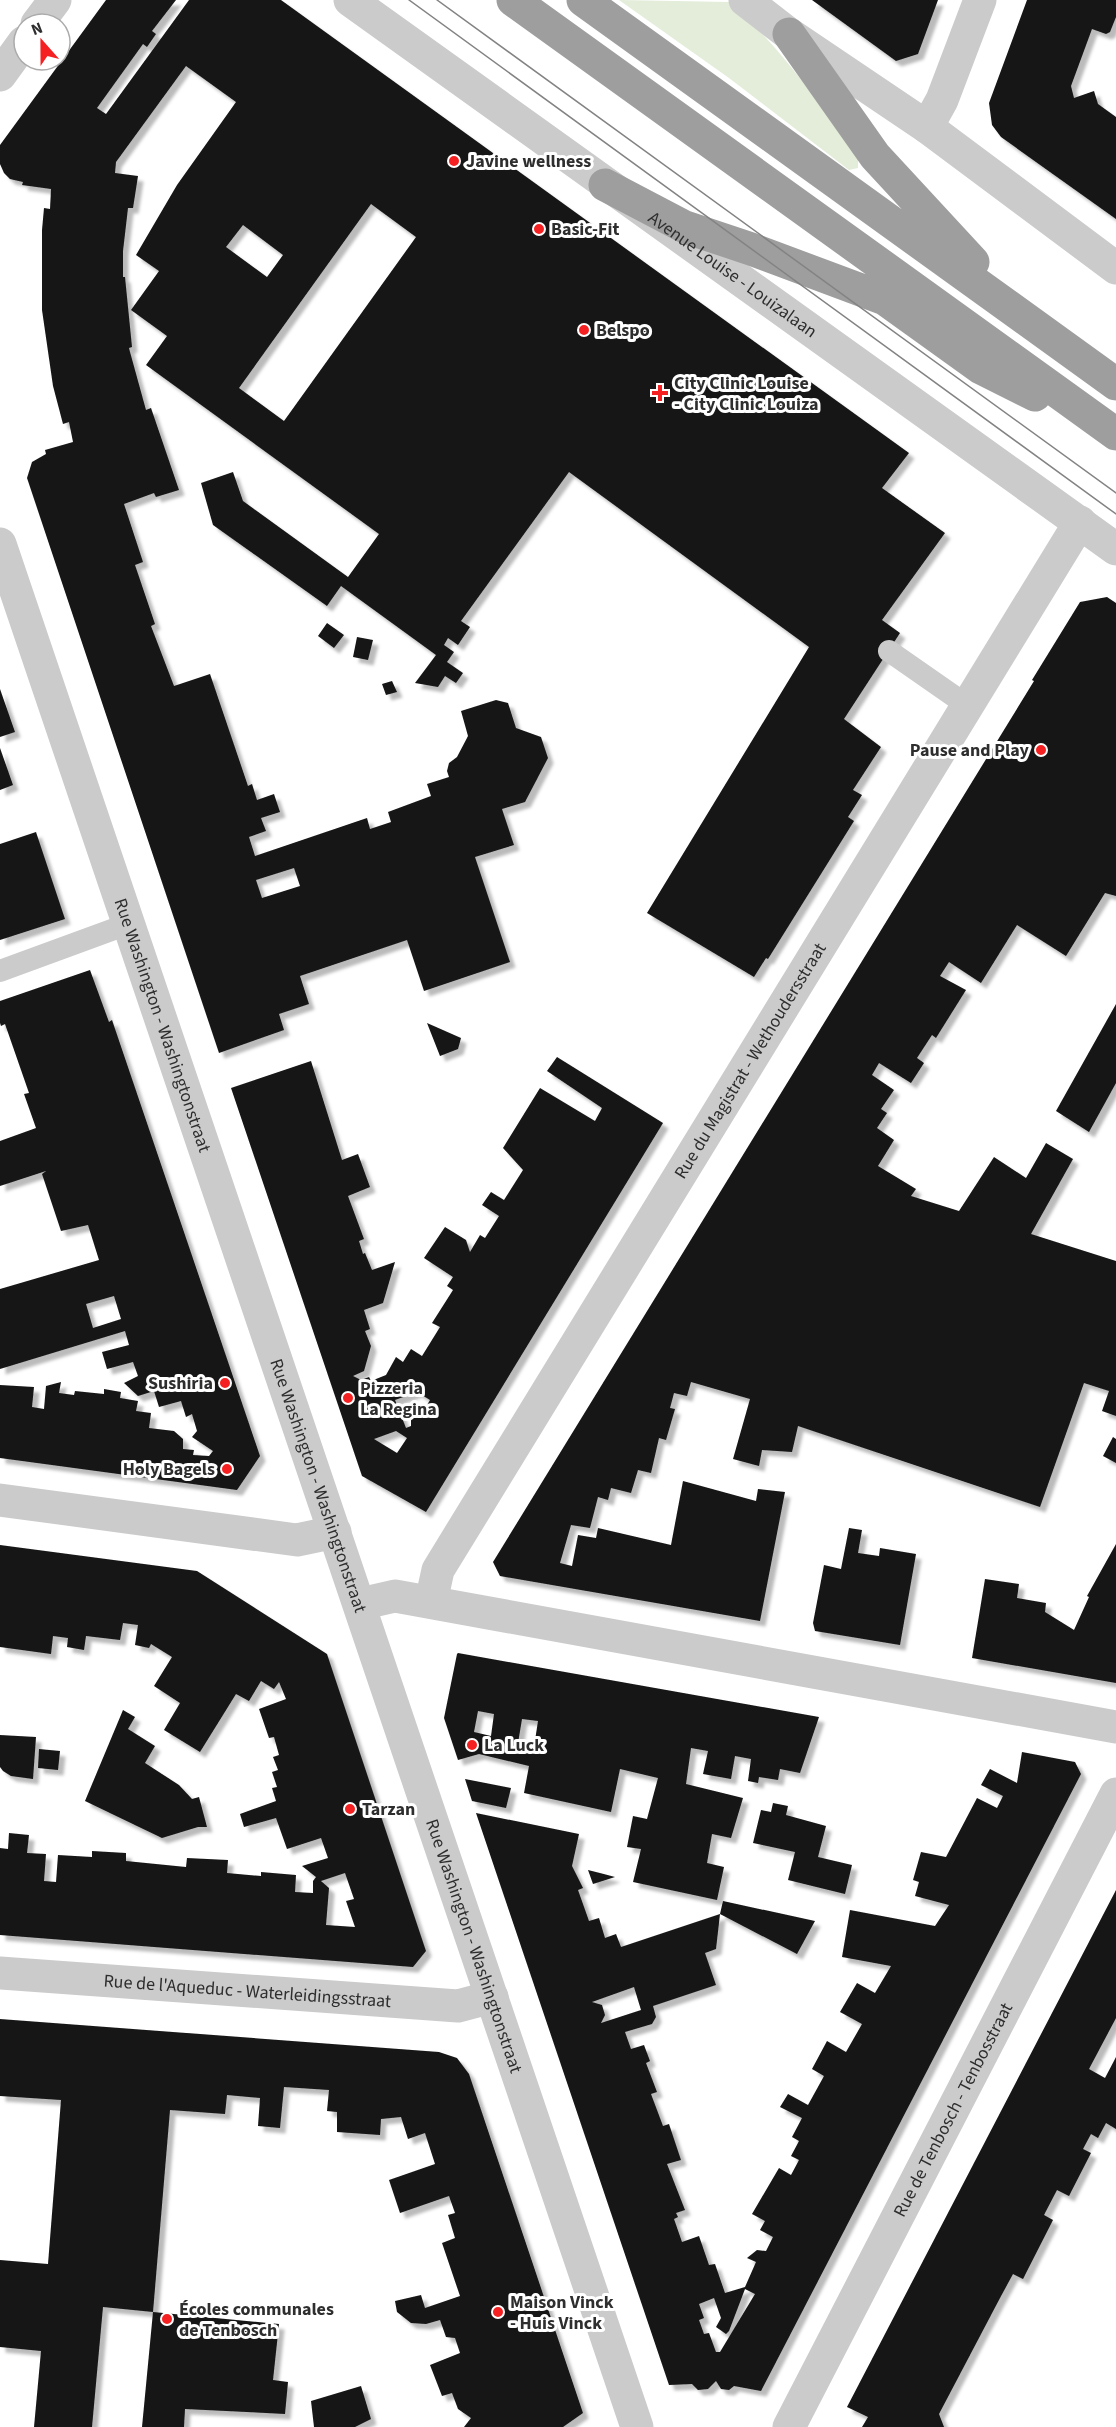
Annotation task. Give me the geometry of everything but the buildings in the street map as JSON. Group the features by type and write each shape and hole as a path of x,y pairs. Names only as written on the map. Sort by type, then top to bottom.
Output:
{"highway":[{"path":"513,0 1116,435"},
{"path":"583,0 1116,384"},
{"path":"789,34 875,156 929,217 1035,325"},
{"path":"605,185 685,227 885,299 981,368 1116,435"}],"street":[{"name":"Avenue Louise - Louizalaan","path":"350,0 605,185 1116,549"},
{"path":"745,0 789,34 927,127 1116,268"},
{"path":"927,127 942,100 980,0"},
{"path":"0,75 12,58"},
{"name":"Rue du Magistrat - Wethoudersstraat","path":"431,1602 438,1570 1080,522"},
{"name":"Rue Washington - Washingtonstraat","path":"0,544 637,2427"},
{"path":"0,1500 297,1540 335,1532"},
{"path":"360,1604 395,1596 1116,1727"},
{"name":"Rue de Tenbosch - Tenbosstraat","path":"789,2427 1116,1794"},
{"name":"Rue de l'Aqueduc - Waterleidingsstraat","path":"0,1973 458,2006 492,1997"}],"lane":[{"path":"889,651 968,706"},
{"path":"0,970 128,924"}],"green space":[{"path":"619,0 729,2 766,37 798,76 858,159 858,168 849,170 729,78"}],"tram line":[{"path":"409,0 1116,514"},
{"path":"437,0 1116,493"}],"place":[{"name":"Javine wellness","path":"454,161"},
{"name":"Basic-Fit","path":"539,229"},
{"name":"Belspo","path":"584,330"},
{"name":"City Clinic Louise - City Clinic Louiza","path":"660,393"},
{"name":"Pause and Play","path":"1041,750"},
{"name":"Sushiria","path":"225,1383"},
{"name":"Pizzeria La Regina","path":"348,1398"},
{"name":"Holy Bagels","path":"227,1469"},
{"name":"La Luck","path":"472,1745"},
{"name":"Tarzan","path":"350,1809"},
{"name":"Maison Vinck - Huis Vinck","path":"498,2312"},
{"name":"Écoles communales de Tenbosch","path":"167,2319"}]}
